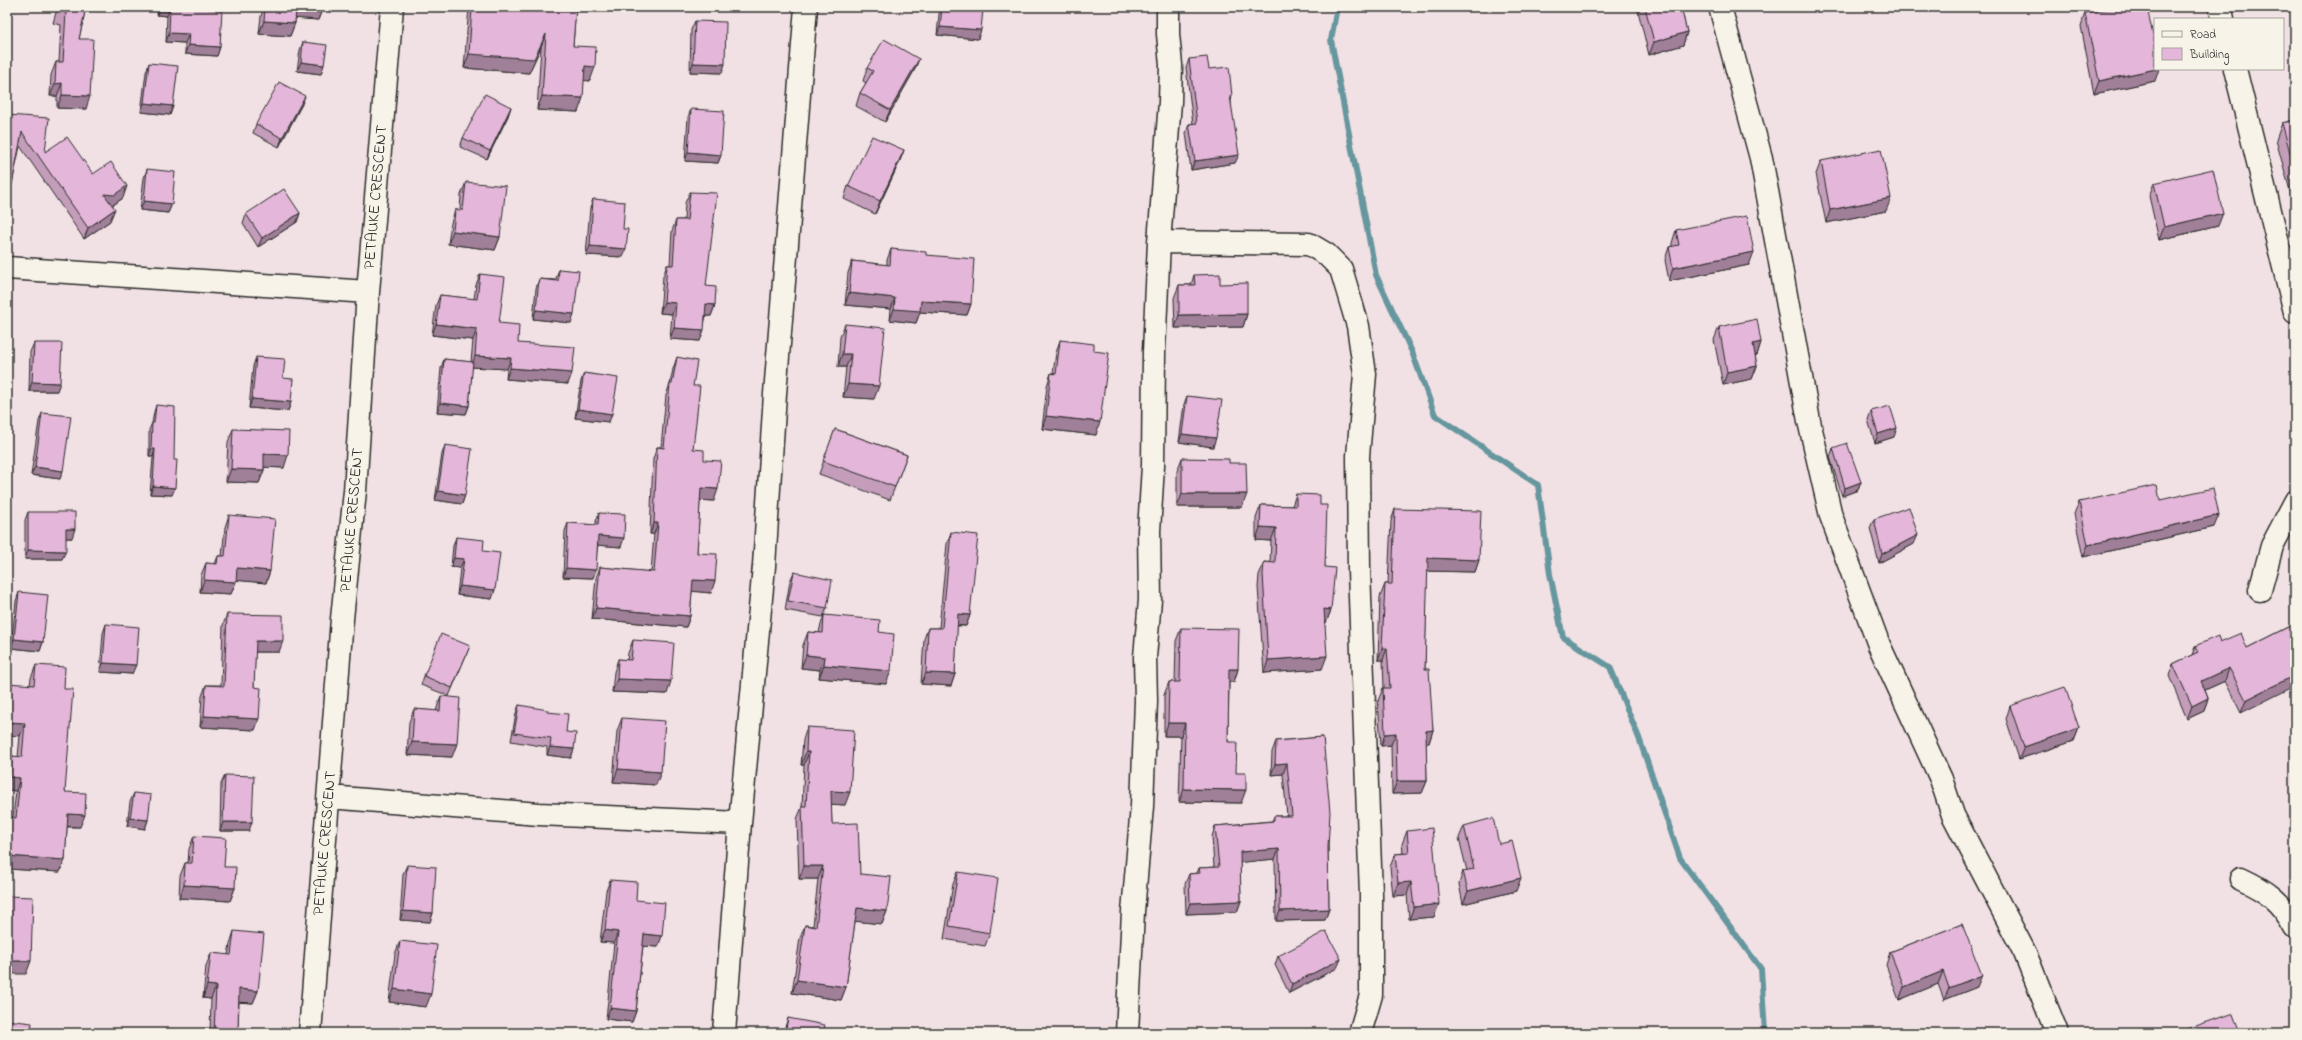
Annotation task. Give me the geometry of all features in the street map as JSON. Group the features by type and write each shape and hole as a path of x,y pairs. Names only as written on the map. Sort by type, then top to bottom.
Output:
{"street":[{"name":"PETAUKE CRESCENT","path":"310,1033 342,619 355,491 368,292 392,7"},
{"path":"724,1033 740,824 764,566 775,394 806,7"},
{"path":"1127,1033 1133,912 1142,806 1146,701 1144,657 1150,600 1149,532 1159,242 1170,102 1171,65 1168,34 1168,7"},
{"path":"1720,7 1761,158 1811,428 1831,516 1879,645 1941,779 1953,815 2025,953 2057,1033"},
{"path":"2220,7 2223,18"},
{"path":"2235,70 2295,312"},
{"path":"1159,242 1309,244 1326,254 1340,269 1358,326 1366,374 1358,456 1358,494 1371,894 1371,995 1360,1033"},
{"path":"7,268 368,292"},
{"path":"2260,590 2272,546 2295,502"},
{"path":"329,797 539,814 740,824"},
{"path":"2241,879 2265,890 2286,910 2295,927"}],"building":[{"path":"59,7 86,7 79,39 93,39 90,96 62,95 62,83 55,84 56,62 63,62 66,12 58,10"},
{"path":"170,7 222,10 220,47 188,45 189,34 169,33"},
{"path":"265,7 296,7 295,23 264,21"},
{"path":"472,7 576,7 573,46 596,47 595,67 585,66 583,98 542,96 546,34 534,59 469,54"},
{"path":"942,7 983,9 981,30 940,27"},
{"path":"1645,7 1681,7 1687,32 1654,42"},
{"path":"2116,7 2147,7 2154,40 2154,69 2099,81 2085,13"},
{"path":"695,21 726,22 725,64 693,63"},
{"path":"884,39 919,59 890,110 860,93 873,71 867,68"},
{"path":"303,42 327,45 324,65 301,62"},
{"path":"1207,57 1209,69 1229,67 1232,96 1230,96 1239,155 1195,161 1189,124 1197,123 1189,59"},
{"path":"149,63 178,66 173,106 144,103"},
{"path":"279,82 305,96 282,138 256,124"},
{"path":"485,94 511,107 490,151 463,138"},
{"path":"691,109 724,111 721,155 688,152"},
{"path":"8,115 49,118 45,152 67,137 93,174 111,162 127,186 114,195 104,194 115,209 88,228 22,132 12,184 7,183"},
{"path":"2295,120 2295,171 2282,123"},
{"path":"872,136 904,150 880,201 848,186"},
{"path":"1881,149 1891,198 1830,210 1821,161"},
{"path":"147,169 175,172 172,204 144,201"},
{"path":"2213,169 2223,213 2164,227 2154,183"},
{"path":"466,182 506,186 500,237 453,231 455,210 463,210"},
{"path":"284,189 300,213 262,238 246,214"},
{"path":"690,192 717,193 706,286 716,287 715,305 706,304 704,330 674,328 676,303 664,302 667,265 673,265 676,220 687,220"},
{"path":"593,199 625,202 623,229 628,229 626,249 590,246"},
{"path":"1747,216 1754,252 1673,268 1669,247 1679,245 1676,230"},
{"path":"891,249 926,252 926,255 974,259 971,304 921,301 920,311 894,309 895,298 849,293 852,261 890,265"},
{"path":"559,269 579,271 574,314 536,310 539,279 558,281"},
{"path":"480,274 505,277 499,323 519,325 518,343 575,347 572,373 510,368 511,358 475,356 477,329 436,324 440,295 477,299"},
{"path":"1220,274 1220,284 1247,283 1247,314 1179,315 1179,285 1195,285 1194,275"},
{"path":"1757,319 1761,342 1753,344 1757,366 1727,372 1719,327"},
{"path":"845,324 885,328 879,386 848,384 851,354 842,354"},
{"path":"1060,340 1094,344 1094,351 1109,353 1100,422 1046,416 1051,373 1056,374"},
{"path":"34,343 62,343 60,383 32,382"},
{"path":"256,357 285,359 283,378 293,379 291,402 252,399"},
{"path":"677,357 697,361 693,386 700,386 693,449 704,450 704,460 721,461 718,489 701,488 697,553 717,554 715,581 693,580 690,616 596,608 600,567 654,572 658,523 654,523 657,447 664,448 670,384 672,384"},
{"path":"444,359 473,362 469,406 440,403"},
{"path":"584,373 618,378 612,414 578,409"},
{"path":"1187,396 1222,400 1216,438 1182,434"},
{"path":"156,405 175,407 174,460 177,460 175,488 153,486 155,449 151,449 152,423 154,423"},
{"path":"1890,406 1897,428 1878,434 1871,411"},
{"path":"42,413 71,416 63,471 35,467"},
{"path":"233,429 289,431 288,455 264,454 264,470 231,469"},
{"path":"835,429 907,455 895,487 823,461"},
{"path":"1847,443 1861,482 1845,488 1833,448"},
{"path":"445,445 472,449 465,495 438,491"},
{"path":"1182,458 1229,459 1229,463 1246,463 1247,494 1182,494"},
{"path":"2157,485 2160,500 2213,488 2219,515 2088,545 2079,502"},
{"path":"1296,494 1320,495 1320,505 1327,505 1325,567 1335,568 1331,610 1324,609 1327,656 1268,660 1263,574 1264,562 1275,563 1276,528 1260,527 1261,505 1296,506"},
{"path":"1909,507 1918,535 1882,554 1874,519"},
{"path":"1395,509 1481,511 1479,560 1428,558 1425,669 1429,669 1433,730 1426,731 1427,781 1397,781 1396,733 1385,734 1383,688 1390,688 1387,648 1382,648 1385,584 1392,584"},
{"path":"28,512 75,512 75,529 66,529 66,551 28,550"},
{"path":"599,513 625,514 624,538 598,536 596,570 566,568 568,523 598,525"},
{"path":"229,515 275,519 270,571 237,568 236,582 204,580 206,563 217,564 218,556 225,556"},
{"path":"951,532 978,535 970,615 958,614 955,674 926,673 928,628 942,628"},
{"path":"456,537 484,540 483,551 500,553 495,590 460,586 464,559 454,558"},
{"path":"794,572 832,580 827,608 788,601"},
{"path":"19,592 48,595 43,642 14,639"},
{"path":"227,614 283,615 283,641 256,641 254,687 261,688 259,719 204,716 206,685 224,686"},
{"path":"824,615 880,620 879,632 894,634 891,671 824,665 825,657 806,655 808,632 823,633"},
{"path":"106,624 139,627 136,665 103,663"},
{"path":"2293,625 2295,629 2295,675 2246,700 2229,668 2201,681 2208,698 2192,706 2173,664 2198,652 2195,646 2218,636 2220,642 2241,633 2247,648"},
{"path":"1181,628 1239,629 1238,669 1229,669 1228,742 1237,742 1236,773 1246,773 1246,790 1184,789 1185,723 1168,723 1169,682 1180,682"},
{"path":"441,634 470,646 452,688 424,676"},
{"path":"633,640 674,643 671,681 617,679 618,659 631,660"},
{"path":"36,665 65,667 64,689 73,689 65,792 86,793 85,815 68,814 65,860 7,856 9,817 16,818 20,778 10,777 12,756 22,757 25,723 7,722 7,683 34,685"},
{"path":"2065,687 2079,728 2024,747 2010,706"},
{"path":"441,696 460,698 457,744 412,742 414,709 440,711"},
{"path":"519,705 548,710 547,712 568,714 566,732 576,733 574,749 550,747 551,738 514,733"},
{"path":"622,718 665,721 661,772 618,769"},
{"path":"807,727 854,730 850,792 831,791 832,824 858,823 860,874 891,877 887,911 857,908 846,987 797,980 805,925 816,927 823,866 804,866 802,806 806,806 809,752 806,752"},
{"path":"1323,737 1330,812 1328,847 1329,909 1280,911 1279,849 1240,852 1241,901 1190,903 1189,874 1200,873 1199,868 1219,867 1215,826 1274,821 1274,816 1292,816 1287,763 1275,764 1276,741"},
{"path":"225,775 254,776 252,822 223,822"},
{"path":"134,793 151,795 148,820 130,818"},
{"path":"1493,818 1499,844 1512,841 1521,878 1468,891 1463,871 1474,869 1464,826"},
{"path":"1432,828 1439,904 1414,907 1411,882 1398,883 1395,854 1409,853 1407,831"},
{"path":"194,836 226,838 224,867 236,867 235,888 184,885 185,863 192,863"},
{"path":"407,865 436,867 433,913 403,911"},
{"path":"958,872 998,878 990,933 949,926"},
{"path":"610,880 637,882 636,900 665,903 662,936 644,934 636,1011 610,1008 618,932 605,930"},
{"path":"7,896 33,897 31,961 7,961"},
{"path":"1962,924 1982,975 1949,988 1943,971 1904,987 1890,952"},
{"path":"234,931 264,934 258,991 239,989 238,1033 214,1033 216,986 207,985 211,953 231,955"},
{"path":"1326,931 1341,959 1292,984 1278,956"},
{"path":"400,941 437,945 431,994 394,989"},
{"path":"2233,1013 2240,1033 2176,1033"},
{"path":"788,1018 825,1025 823,1033 785,1033"},
{"path":"7,1020 32,1023 31,1033 7,1033"}],"waterway":[{"path":"1337,7 1331,40 1376,275 1412,352 1435,415 1538,485 1550,574 1563,637 1610,667 1639,738 1680,858 1761,969 1765,1033"}]}
